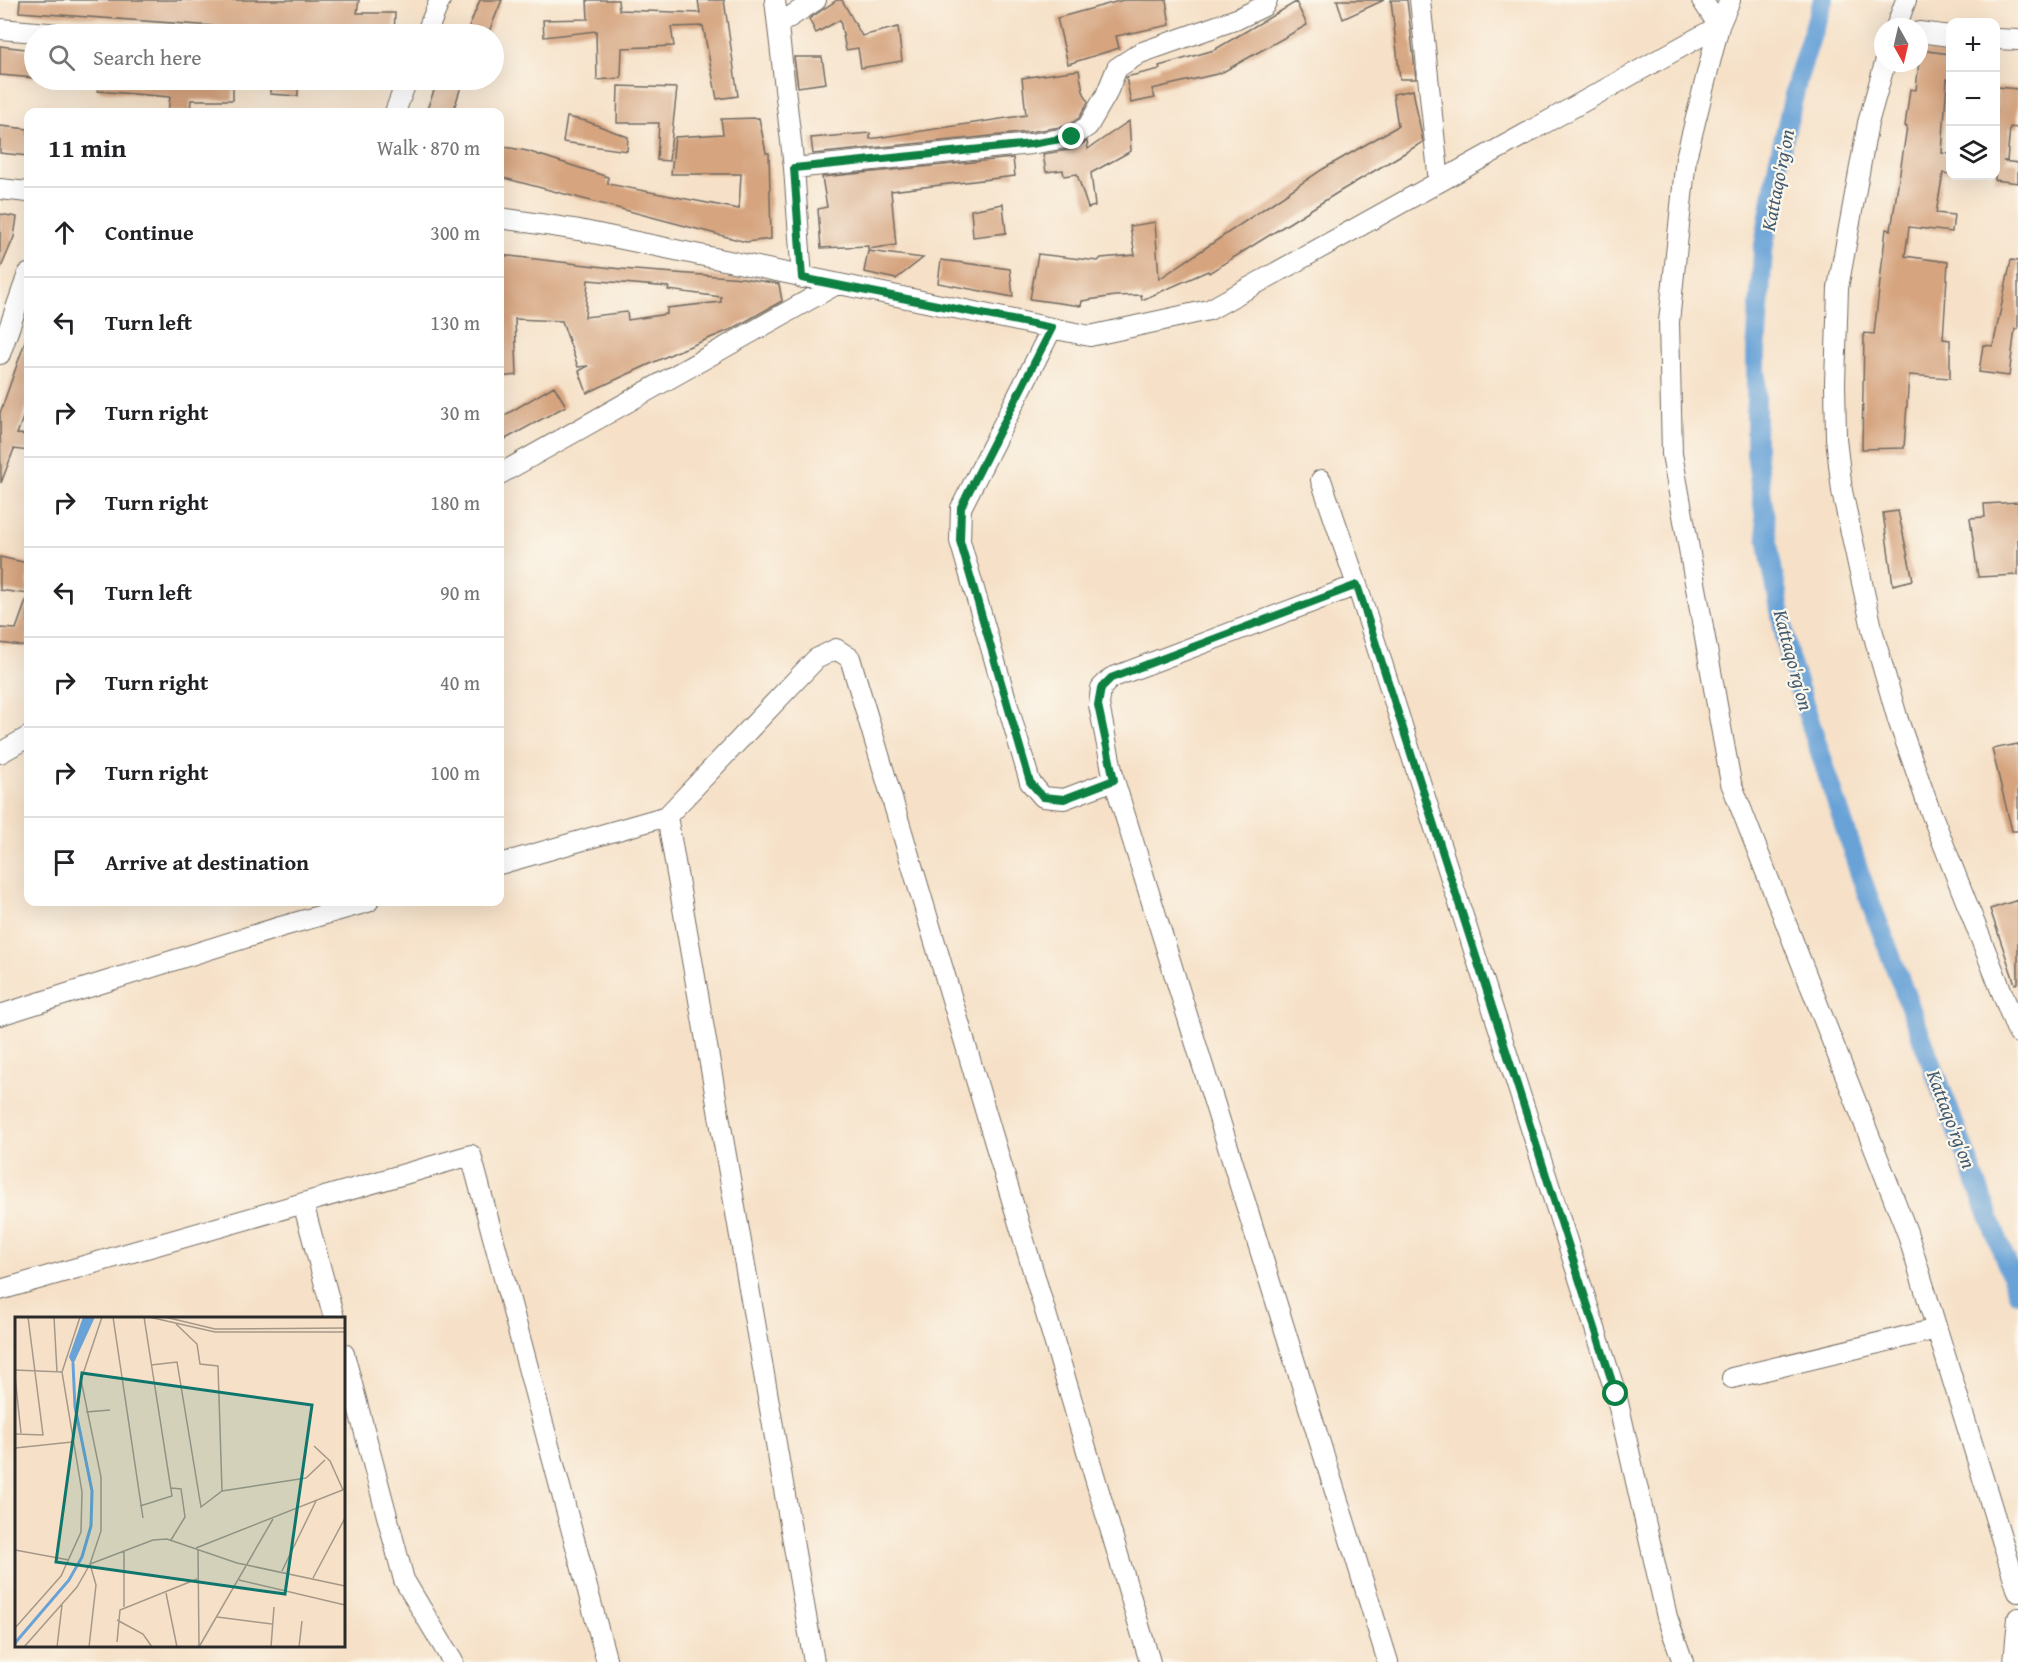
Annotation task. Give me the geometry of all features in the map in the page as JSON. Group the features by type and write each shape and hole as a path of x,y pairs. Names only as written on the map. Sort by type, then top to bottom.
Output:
{"street":[{"path":"430,24 440,0"},
{"path":"775,0 794,168 802,278"},
{"path":"779,24 816,0"},
{"path":"794,168 1031,144 1072,137 1088,126 1106,95 1117,68 1140,53 1237,19 1264,6 1267,0"},
{"path":"1420,0 1439,182"},
{"path":"1702,0 1719,26"},
{"path":"1730,0 1719,26 1686,158 1669,322 1672,454 1731,783 1907,1232 2018,1592"},
{"path":"1899,18 1906,0"},
{"path":"504,219 579,230 1090,336 1209,310 1719,26"},
{"path":"0,29 24,31"},
{"path":"1928,33 1946,35"},
{"path":"2000,39 2018,40"},
{"path":"1882,72 1868,123 1838,288 1836,438 1842,491 1874,633 1898,720 1928,805 2018,1033"},
{"path":"396,108 403,90"},
{"path":"0,189 24,192"},
{"path":"504,472 837,284"},
{"path":"0,354 24,285"},
{"path":"1052,328 961,507 960,541 1030,782 1043,797 1064,799 1114,780"},
{"path":"1321,480 1357,585 1616,1394 1667,1617 1683,1662"},
{"path":"1357,585 1111,678 1101,688 1098,705 1114,780 1388,1662"},
{"path":"504,863 668,816 816,659 836,649 850,658 1150,1662"},
{"path":"0,753 24,739"},
{"path":"668,816 814,1662"},
{"path":"0,1015 354,906"},
{"path":"0,1290 471,1155 607,1662"},
{"path":"303,1203 334,1317"},
{"path":"1732,1378 1936,1329"},
{"path":"345,1358 404,1580 453,1662"},
{"path":"2014,1662 2018,1618"}],"building":[{"path":"20,0 359,0 357,13 395,13 394,24 186,24 19,12"},
{"path":"480,0 502,0 492,24 470,24"},
{"path":"587,0 618,0 619,10 700,13 698,0 724,0 738,96 717,99 703,26 671,27 674,46 622,48 621,78 597,80 596,31 544,37 543,20 588,19"},
{"path":"837,0 842,0 862,36 898,27 902,61 861,68 858,48 846,50 840,20 816,33 809,19"},
{"path":"1123,0 1166,0 1170,25 1116,36 1119,48 1068,64 1057,18"},
{"path":"1337,0 1384,0 1343,19"},
{"path":"1391,0 1407,0 1416,79 1400,79"},
{"path":"1296,2 1307,25 1221,73 1152,89 1155,98 1131,103 1126,77 1160,69 1159,66 1214,50"},
{"path":"0,46 24,49 24,77 0,75"},
{"path":"1928,51 1946,53 1942,153 1946,154 1946,173 1943,173 1936,213 1954,215 1952,232 1909,227 1905,256 1948,262 1943,339 1950,340 1950,378 1909,375 1904,448 1862,449 1864,333 1874,334 1886,229 1891,230 1907,127 1905,126 1910,89 1916,90 1918,72 1928,72"},
{"path":"794,57 822,57 826,83 798,87"},
{"path":"1079,70 1083,91 1088,102 1079,118 1067,126 1029,132 813,154 811,138 870,133 870,139 1026,115 1022,78"},
{"path":"618,86 677,88 669,161 657,160 659,123 617,123"},
{"path":"2000,87 2018,89 2018,128 2010,127 2007,161 2003,161 2018,163 2018,183 1995,180 2000,180"},
{"path":"233,90 233,100 191,100 190,108 169,108 170,97 98,91"},
{"path":"270,90 298,90 298,96 270,94"},
{"path":"434,90 460,90 454,108 428,108"},
{"path":"1413,90 1423,142 1209,273 1208,271 1142,300 1141,295 1115,296 1082,301 1081,306 1030,299 1038,254 1098,261 1101,258 1135,255 1130,226 1155,222 1159,279 1323,169 1398,126 1393,94"},
{"path":"567,117 586,121 628,137 627,151 563,142"},
{"path":"759,118 766,153 769,153 771,239 746,242 504,178 504,147 527,151 608,177 608,184 739,209 741,174 671,174 675,137 723,134 721,119"},
{"path":"1129,121 1131,151 1091,173 1095,206 1088,208 1077,174 1064,176 1063,170 1046,172 1043,154 1074,149 1087,141 1088,149"},
{"path":"0,126 24,129 24,156 0,153"},
{"path":"1013,158 1015,176 891,191 896,245 868,249 868,246 821,248 818,209 827,207 822,177"},
{"path":"1003,204 1006,233 973,237 971,210"},
{"path":"0,214 17,217 14,237 0,270"},
{"path":"868,251 923,258 896,279 864,272"},
{"path":"504,255 621,269 743,278 779,284 782,301 732,329 587,393 579,371 588,366 578,367 562,321 515,319 517,375 504,377","holes":["588,280 669,287 668,290 721,297 721,302 667,308 667,314 628,320 627,312 585,317"]},
{"path":"941,260 1010,269 1013,297 938,283"},
{"path":"2011,260 2018,261 2018,329 2015,329 2009,376 1979,372 1983,345 1993,346"},
{"path":"24,345 24,415 17,434 24,435 24,450 14,449 1,483 0,413"},
{"path":"554,386 566,406 504,440 504,416"},
{"path":"2018,502 2018,575 1978,577 1970,518 1985,517 1984,504"},
{"path":"1898,511 1913,580 1893,585 1883,513"},
{"path":"0,557 24,562 24,593 0,590"},
{"path":"24,607 24,646 0,643 0,628 16,629"},
{"path":"2018,744 2018,831 2012,831 1992,749"},
{"path":"2018,900 2018,983 2015,984 1990,909"}],"waterway":[{"name":"Kattaqo'rg'on","path":"1823,0 1798,78 1778,163 1763,251 1756,352 1756,453 1770,556 1789,658 1861,877 2018,1293"}],"route":[{"path":"1072,137 1031,144 794,168 802,278 1052,328 961,507 960,541 1030,782 1043,797 1064,799 1114,780 1098,705 1101,688 1111,678 1357,585 1616,1394"}]}
